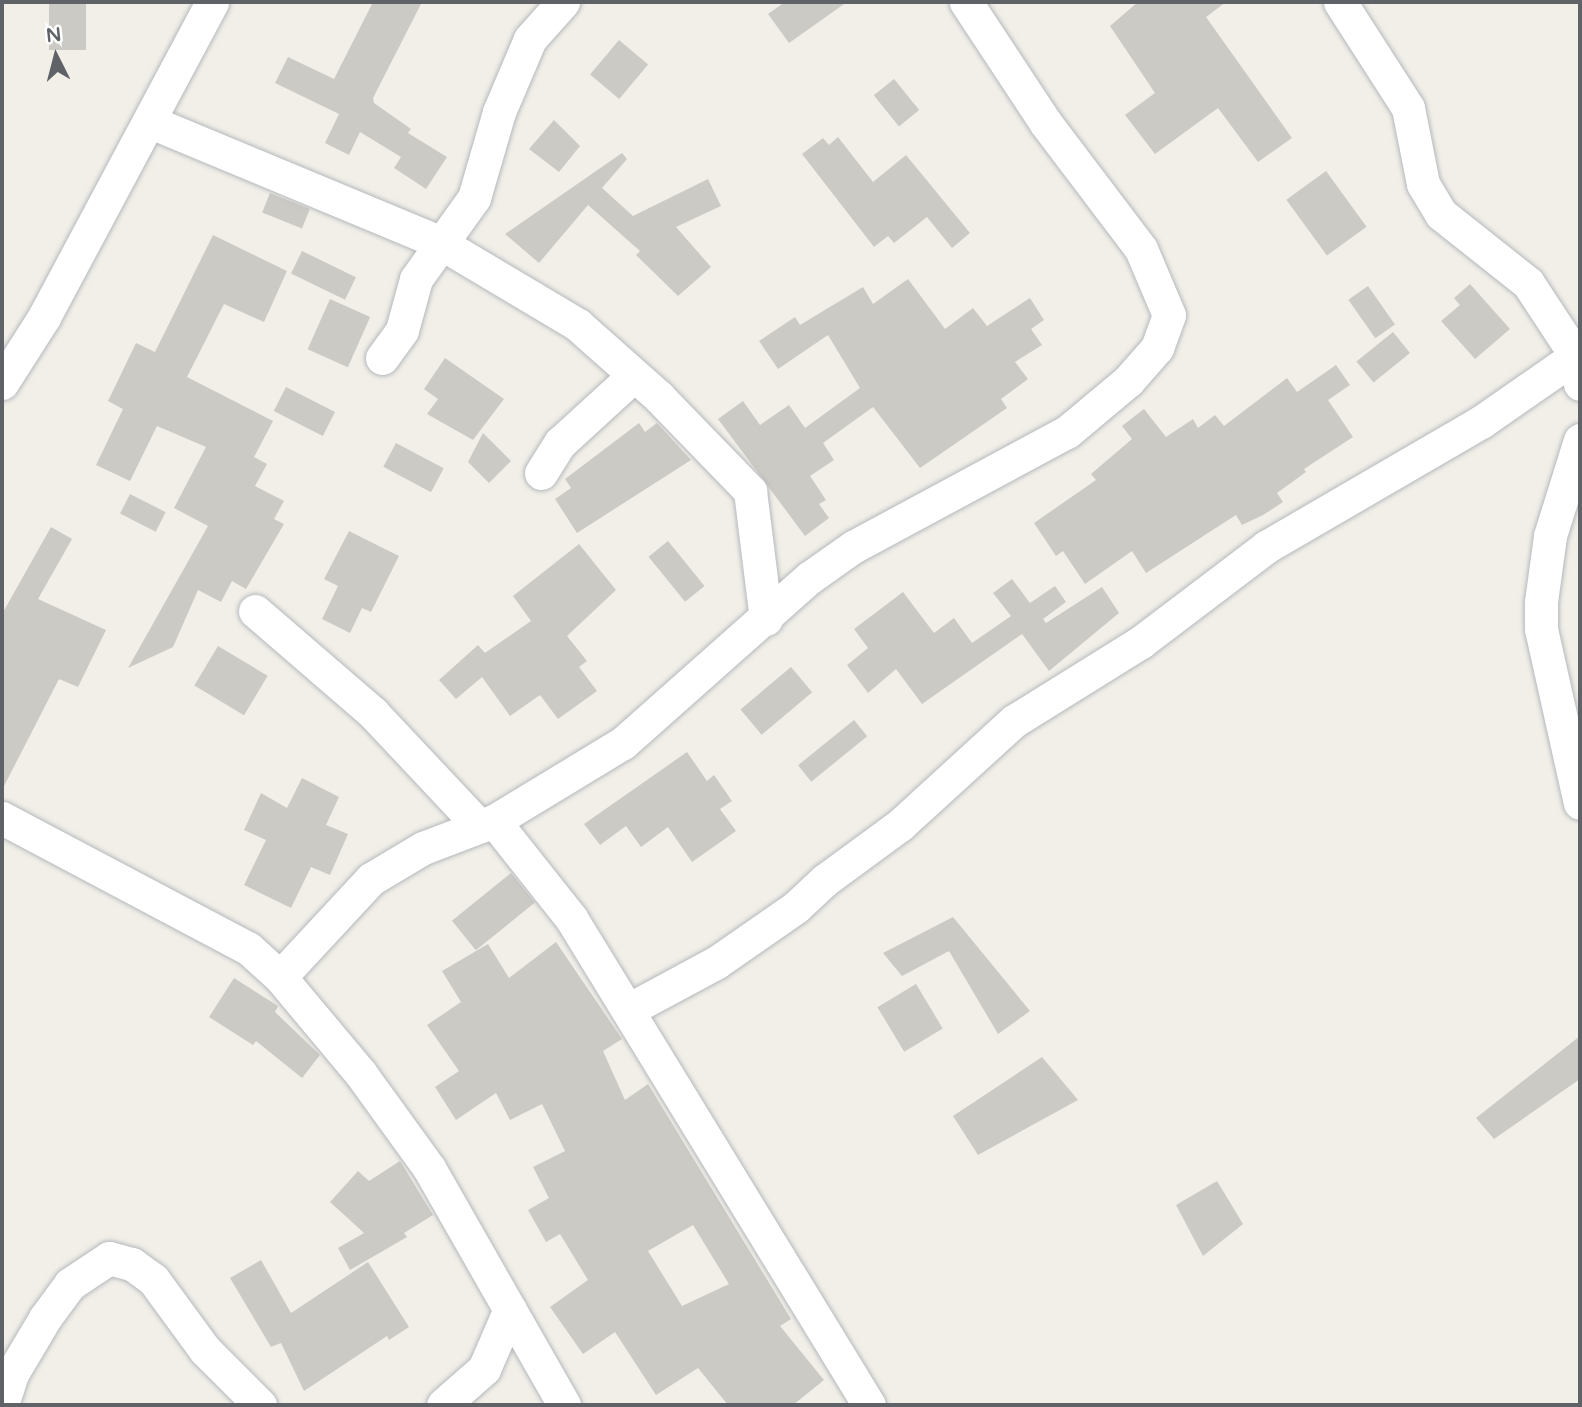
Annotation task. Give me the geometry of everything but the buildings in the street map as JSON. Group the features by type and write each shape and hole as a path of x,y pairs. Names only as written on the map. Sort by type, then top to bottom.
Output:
{"street":[{"path":"2,383 44,317 151,122 212,2"},
{"path":"382,358 402,330 416,279 439,242 474,198 499,112 530,39 563,2"},
{"path":"280,976 371,879 423,848 487,824 623,743 766,619 809,578 853,547 1067,432 1128,381 1157,348 1169,315 1141,249 1037,111 966,2"},
{"path":"628,1010 717,962 796,907 825,880 900,825 1014,721 1141,642 1266,547 1481,422 1578,370 1528,283 1441,214 1423,184 1408,108 1340,2"},
{"path":"151,122 439,242 579,325 632,377 659,397 750,491 766,619"},
{"path":"541,473 560,443 632,377"},
{"path":"1580,440 1550,536 1541,602 1541,629 1580,803"},
{"path":"255,611 373,713 487,824 571,918 869,1405"},
{"path":"2,818 247,948 280,976 362,1074 429,1168 564,1405"},
{"path":"2,1405 13,1372 45,1318 70,1284 109,1258 132,1264 153,1279 205,1350 260,1405"},
{"path":"443,1405 484,1369 510,1309"}]}
